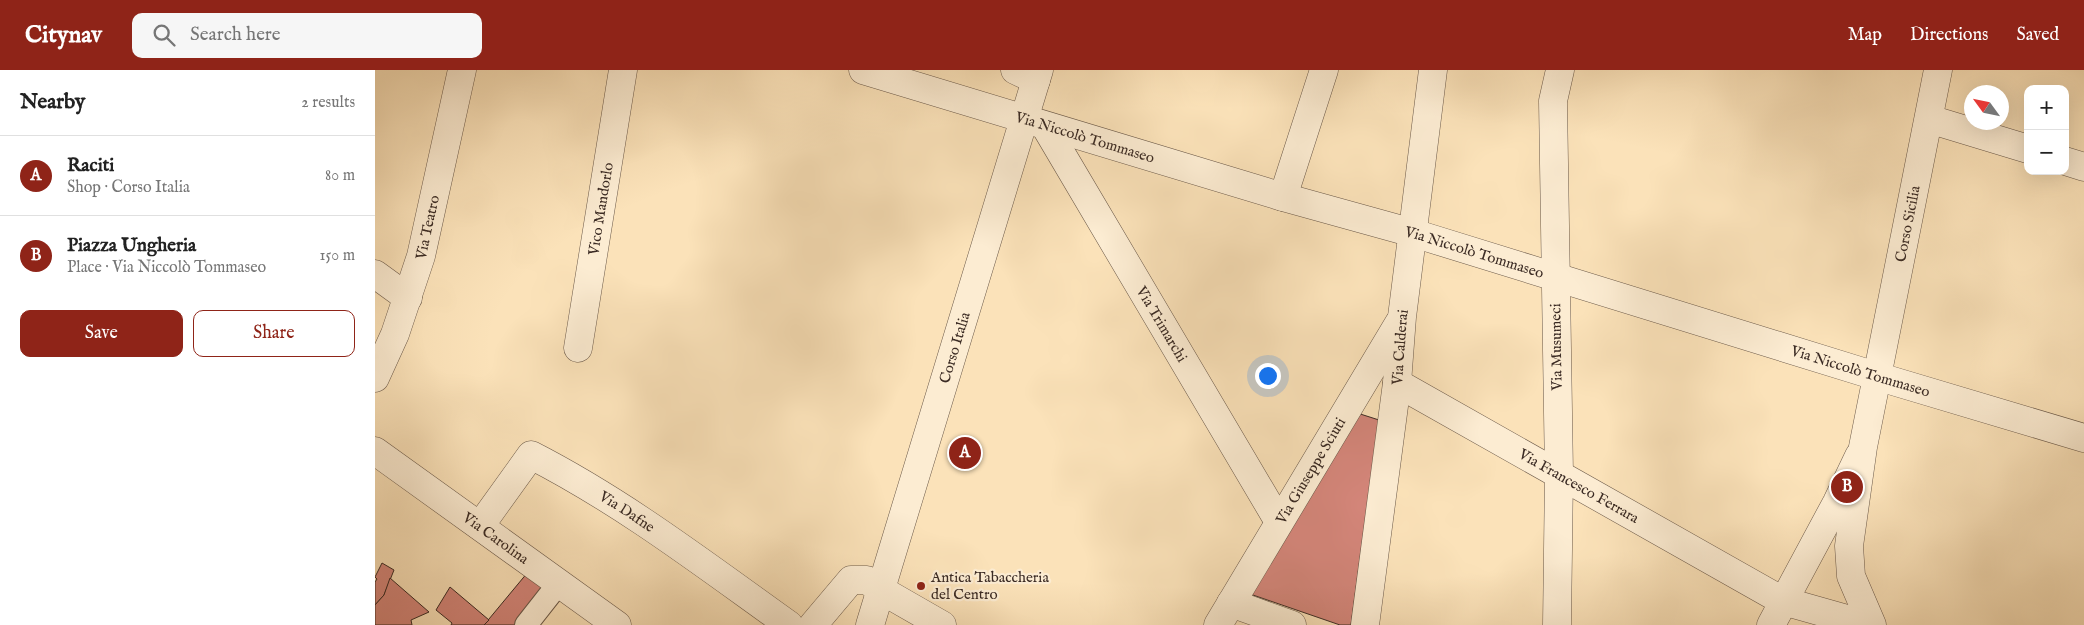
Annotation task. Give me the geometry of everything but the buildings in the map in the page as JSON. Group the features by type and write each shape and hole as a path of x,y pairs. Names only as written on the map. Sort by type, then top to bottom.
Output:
{"street":[{"name":"Via Teatro","path":"375,378 395,334 421,256 462,70"},
{"name":"Vico Mandorlo","path":"579,348 623,70"},
{"name":"Via Niccolò Tommaseo","path":"863,70 1283,197 1413,233 2084,438"},
{"path":"1283,197 1324,70"},
{"name":"Via Calderai","path":"1365,625 1397,383 1402,317 1433,70"},
{"name":"Via Musumeci","path":"1557,625 1559,474 1553,101 1560,70"},
{"name":"Corso Sicilia","path":"1863,448 1929,119 1937,70"},
{"name":"Corso Italia","path":"871,625 1034,122 1030,73"},
{"path":"1929,119 2024,148"},
{"name":"Via Trimarchi","path":"1034,122 1279,522"},
{"path":"2069,162 2084,167"},
{"path":"375,274 407,298"},
{"name":"Via Giuseppe Sciuti","path":"1225,614 1402,317"},
{"name":"Via Francesco Ferrara","path":"1397,383 1760,588 1777,613 1870,625"},
{"path":"1777,613 1837,502 1863,448"},
{"path":"1863,448 1849,546 1851,576 1870,625"},
{"name":"Via Carolina","path":"375,451 617,625"},
{"name":"Via Dafne","path":"480,526 531,455 577,478 651,526 789,625"},
{"path":"813,625 851,580 867,580 942,625"},
{"path":"526,625 559,583"},
{"path":"1225,614 1292,625"}],"place":[{"name":"Raciti","path":"965,453"},
{"name":"Piazza Ungheria","path":"1847,487"},
{"name":"Antica Tabaccheria del Centro","path":"921,586"}]}
